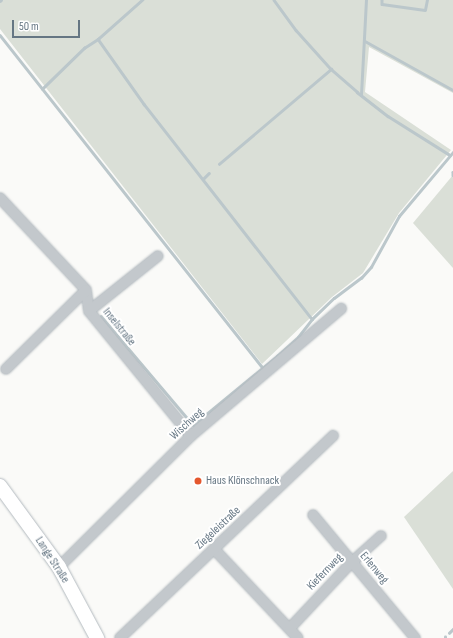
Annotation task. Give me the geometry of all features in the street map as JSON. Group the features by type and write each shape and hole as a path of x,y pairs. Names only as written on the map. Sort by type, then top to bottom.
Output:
{"street":[{"path":"1,202 86,290 6,369"},
{"path":"89,311 158,256"},
{"name":"Inselstraße","path":"86,290 89,311 191,436"},
{"name":"Wischweg","path":"59,567 191,436 341,309"},
{"name":"Ziegeleistraße","path":"120,638 333,436"},
{"name":"Lange Straße","path":"0,486 59,567 97,638"},
{"name":"Erlenweg","path":"313,515 415,638"},
{"name":"Kiefernweg","path":"294,635 352,562 381,536"},
{"path":"214,549 294,635"}],"shaded area":[{"path":"0,0 453,0 453,93 369,47 365,92 451,150 399,213 363,273 332,297 262,364 0,29"},
{"path":"453,175 453,268 413,223"},
{"path":"453,471 453,589 404,517"}],"waterway":[{"path":"42,89 84,48 98,39 142,0"},
{"path":"274,0 296,30 331,69 357,92 388,116 450,155"},
{"path":"361,95 366,0"},
{"path":"382,0 382,4 425,10 427,0"},
{"path":"0,35 262,367"},
{"path":"98,39 144,104 312,319"},
{"path":"365,41 453,90"},
{"path":"219,164 331,69"},
{"path":"101,316 193,425 277,356 298,337 312,319 334,298 361,278 371,267 399,216 453,152"},
{"path":"203,179 209,173"},
{"path":"449,633 453,629"}],"place":[{"name":"Haus Klönschnack","path":"198,481"}]}
